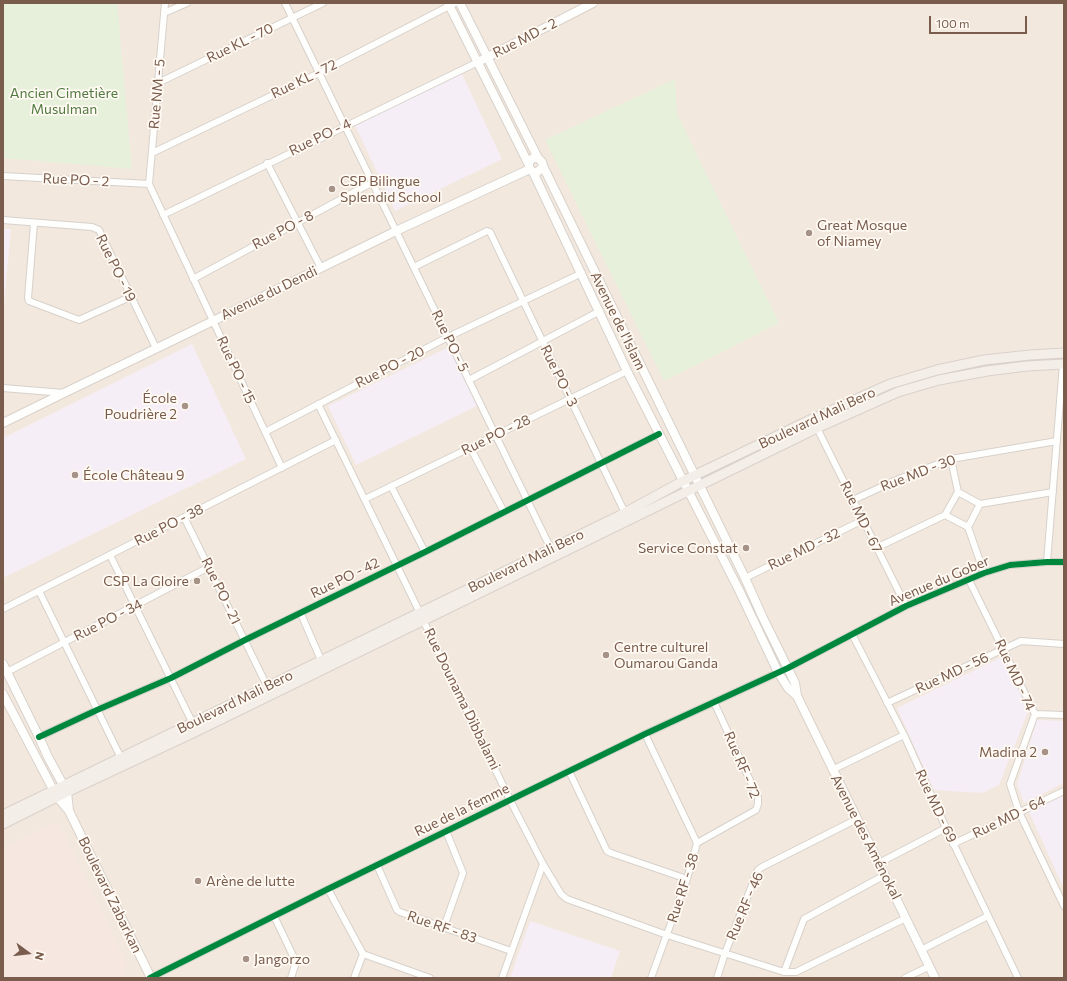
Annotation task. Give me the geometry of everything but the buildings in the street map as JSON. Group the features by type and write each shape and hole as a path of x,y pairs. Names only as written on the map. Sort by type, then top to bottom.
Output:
{"main road":[{"path":"460,3 538,158 542,162 542,166 538,171 530,168 531,159 538,158"},
{"name":"Rue MD - 2","path":"478,62 593,3"},
{"name":"Avenue de l'Islam","path":"451,4 582,273 627,371 683,481"},
{"name":"Avenue de l'Islam","path":"542,166 694,476"},
{"name":"Avenue du Dendi","path":"3,424 396,231 530,168"},
{"name":"Boulevard Mali Bero","path":"626,516 683,481 838,407 890,384 937,370 984,360 1064,353"},
{"name":"Boulevard Mali Bero","path":"3,816 66,789 195,727 626,516 688,491 817,428 898,392 939,380 987,371 1027,366 1063,364"},
{"path":"838,407 842,417"},
{"name":"Avenue des Aménokal","path":"694,476 745,578 762,618 788,668 795,683 797,696 832,770 936,978"},
{"name":"Avenue des Aménokal","path":"683,481 740,590 778,672 788,688 797,696"},
{"path":"724,561 734,556"},
{"path":"740,590 748,586"},
{"name":"Boulevard Mali Bero","path":"66,789 121,758 195,727 267,686 321,660 422,616"},
{"path":"5,668 48,757 66,789"},
{"name":"Boulevard Zabarkan","path":"3,694 55,794 69,812 150,978"},
{"name":"Boulevard Zabarkan","path":"66,789 69,812"},
{"name":"Boulevard Mali Bero","path":"3,824 55,794"}],"street":[{"name":"Rue NM - 5","path":"149,184 165,3"},
{"path":"164,13 187,3"},
{"name":"Rue PO - 5","path":"285,3 553,552"},
{"name":"Rue KL - 70","path":"158,83 323,3"},
{"name":"Rue KL - 72","path":"152,152 319,73 451,4"},
{"name":"Rue PO - 4","path":"163,215 345,125 478,62"},
{"path":"267,164 321,268"},
{"name":"Rue PO - 2","path":"3,176 149,184"},
{"name":"Rue PO - 8","path":"193,279 373,182"},
{"name":"Rue PO - 15","path":"149,184 282,468"},
{"name":"Rue PO - 19","path":"3,220 92,227 99,230 130,297 156,348"},
{"path":"34,223 29,301 79,320 130,297"},
{"name":"Rue PO - 3","path":"414,267 487,231 490,232 626,516"},
{"name":"Rue PO - 20","path":"265,432 448,337 582,273"},
{"path":"469,380 600,312"},
{"path":"1047,562 1063,364"},
{"name":"Rue PO - 28","path":"364,499 627,371"},
{"path":"3,388 64,393"},
{"name":"Rue Dounama Dibbalami","path":"318,404 510,800 543,864 561,894 567,899 667,935 784,972"},
{"name":"Rue MD - 67","path":"817,428 906,606"},
{"name":"Rue PO - 42","path":"39,737 171,678 659,434"},
{"name":"Rue PO - 38","path":"3,609 336,440"},
{"name":"Rue MD - 30","path":"853,500 901,478 951,459 1057,441"},
{"path":"470,448 504,512"},
{"path":"876,548 945,515 958,492 951,459"},
{"path":"391,486 425,552"},
{"path":"958,492 980,504 1053,492"},
{"path":"968,527 980,504"},
{"path":"945,515 968,527 984,573"},
{"name":"Rue PO - 21","path":"184,517 267,686"},
{"name":"Rue MD - 32","path":"745,578 863,520"},
{"path":"110,555 195,727"},
{"name":"Avenue du Gober","path":"788,668 906,606 984,573 1010,566 1047,562 1064,562"},
{"name":"Rue PO - 34","path":"5,668 64,643 209,567"},
{"name":"Rue MD - 74","path":"969,580 1035,714 1010,784 1019,812 1064,906"},
{"path":"39,591 121,758"},
{"path":"301,614 321,660"},
{"name":"Rue MD - 69","path":"852,634 904,735 953,844 1018,978"},
{"name":"Rue MD - 56","path":"887,703 1021,640 1064,644"},
{"name":"Rue de la femme","path":"150,978 644,734 788,668"},
{"name":"Rue RF - 72","path":"697,843 756,810 758,804 758,798 714,702"},
{"path":"1035,714 1064,715"},
{"name":"Rue RF - 38","path":"644,734 697,843 667,935 651,978"},
{"path":"832,770 904,735"},
{"path":"569,771 607,851 686,879"},
{"name":"Rue MD - 64","path":"953,844 1064,790"},
{"name":"Rue RF - 46","path":"717,978 725,953 758,870 857,819"},
{"path":"879,863 946,828"},
{"path":"444,927 463,873 446,832"},
{"path":"502,978 543,864"},
{"name":"Rue RF - 83","path":"377,865 397,910 400,912 511,951"},
{"path":"885,875 804,919 784,972 796,972 904,919"},
{"path":"328,889 363,954 430,978"},
{"path":"274,916 296,962 291,978"},
{"path":"922,950 988,916"},
{"path":"354,978 363,954"},
{"path":"907,978 930,966"}],"shaded area":[{"path":"3,3 1064,3 1064,978 3,978"},
{"path":"461,72 502,159 395,211 354,123"},
{"path":"3,229 11,229 3,314"},
{"path":"192,344 246,459 3,578 3,438"},
{"path":"449,347 477,406 356,465 328,406"},
{"path":"1004,656 1029,709 999,785 982,793 934,790 897,708"},
{"name":"Madina 2","path":"1037,720 1064,721 1064,783 1024,803 1017,784"},
{"path":"1064,795 1064,889 1029,812"},
{"path":"52,824 61,825 127,965 127,973 117,978 3,978 3,848"},
{"path":"530,921 620,951 611,978 510,978"}],"green space":[{"name":"Ancien Cimetière Musulman","path":"3,3 117,3 132,169 3,158"},
{"path":"675,79 677,114 779,323 664,381 545,140"}],"cycle path":[{"path":"39,737 171,678 659,434"},
{"path":"150,978 645,734 788,668 906,606 984,573 1010,565 1064,562"}],"place":[{"name":"CSP Bilingue Splendid School","path":"332,189"},
{"name":"Great Mosque of Niamey","path":"809,233"},
{"name":"École Poudrière 2","path":"185,406"},
{"name":"École Château 9","path":"75,475"},
{"name":"Service Constat","path":"746,548"},
{"name":"CSP La Gloire","path":"197,581"},
{"name":"Centre culturel Oumarou Ganda","path":"606,655"},
{"name":"Madina 2","path":"1045,752"},
{"name":"Arène de lutte","path":"198,881"},
{"name":"Jangorzo","path":"246,959"}]}
